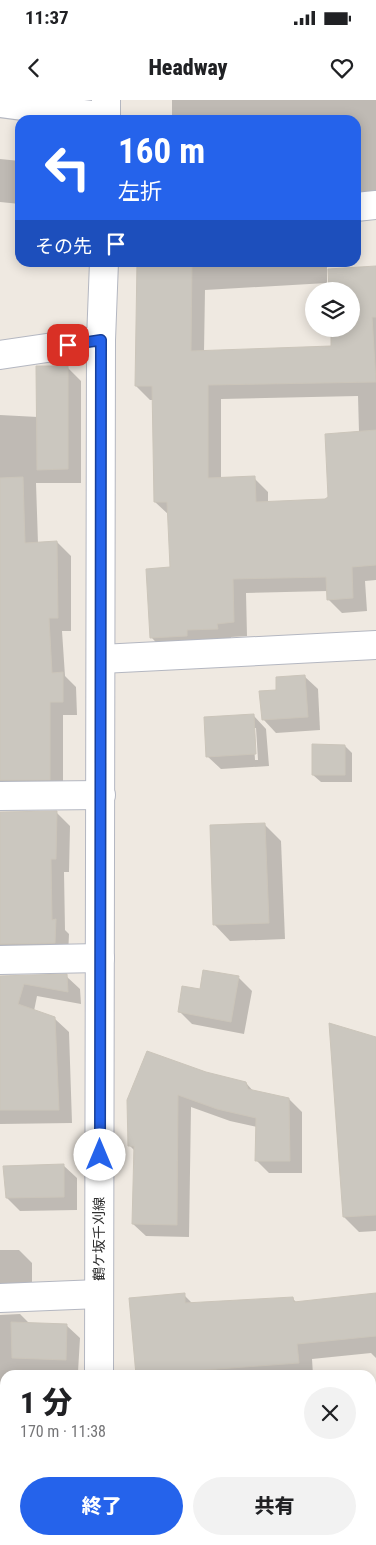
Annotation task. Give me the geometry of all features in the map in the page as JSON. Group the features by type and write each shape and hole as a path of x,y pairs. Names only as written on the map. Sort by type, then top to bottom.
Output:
{"main road":[{"path":"0,102 106,112"},
{"path":"361,206 376,205"},
{"name":"鶴ケ坂千刈線","path":"99,1370 101,340 104,267"},
{"path":"0,355 101,340"},
{"path":"101,659 376,645"},
{"path":"0,796 101,795"},
{"path":"0,960 100,958"},
{"path":"0,1298 99,1294"}],"building":[{"path":"376,266 376,317 372,317 376,382 208,385 208,478 255,476 256,502 325,499 328,497 325,434 376,430 376,565 352,567 353,598 327,600 326,577 233,579 234,622 217,624 218,629 187,630 187,636 150,638 146,569 170,567 167,502 154,502 152,386 135,386 137,267 192,267 191,351 331,346 331,337 360,337 360,282 329,282 328,269"},
{"path":"36,366 68,366 68,469 37,470"},
{"path":"23,477 25,543 57,541 58,618 49,618 52,673 63,672 63,702 50,702 50,780 0,780 0,478"},
{"path":"305,675 308,717 262,720 259,691 276,690 276,677"},
{"path":"254,714 256,754 206,757 204,717"},
{"path":"312,744 345,745 345,775 312,775"},
{"path":"57,811 56,859 51,859 52,920 56,919 55,943 0,944 0,812"},
{"path":"265,823 269,923 213,925 210,825"},
{"path":"203,970 239,976 231,1022 178,1012 182,986 200,989"},
{"path":"67,974 68,992 24,984 18,1004 55,1017 59,1110 0,1110 0,976"},
{"path":"329,1023 376,1037 376,1215 343,1217"},
{"path":"147,1051 206,1072 246,1082 248,1089 289,1098 290,1161 255,1161 256,1118 217,1109 178,1095 177,1225 132,1224 134,1146 128,1146 127,1100"},
{"path":"64,1164 64,1197 6,1198 3,1166"},
{"path":"185,1293 185,1303 293,1297 294,1302 376,1293 376,1336 297,1344 299,1363 204,1370 136,1370 129,1298"},
{"path":"11,1322 67,1324 66,1360 12,1358"}],"route":[{"path":"68,345 101,340 100,1155"}]}
